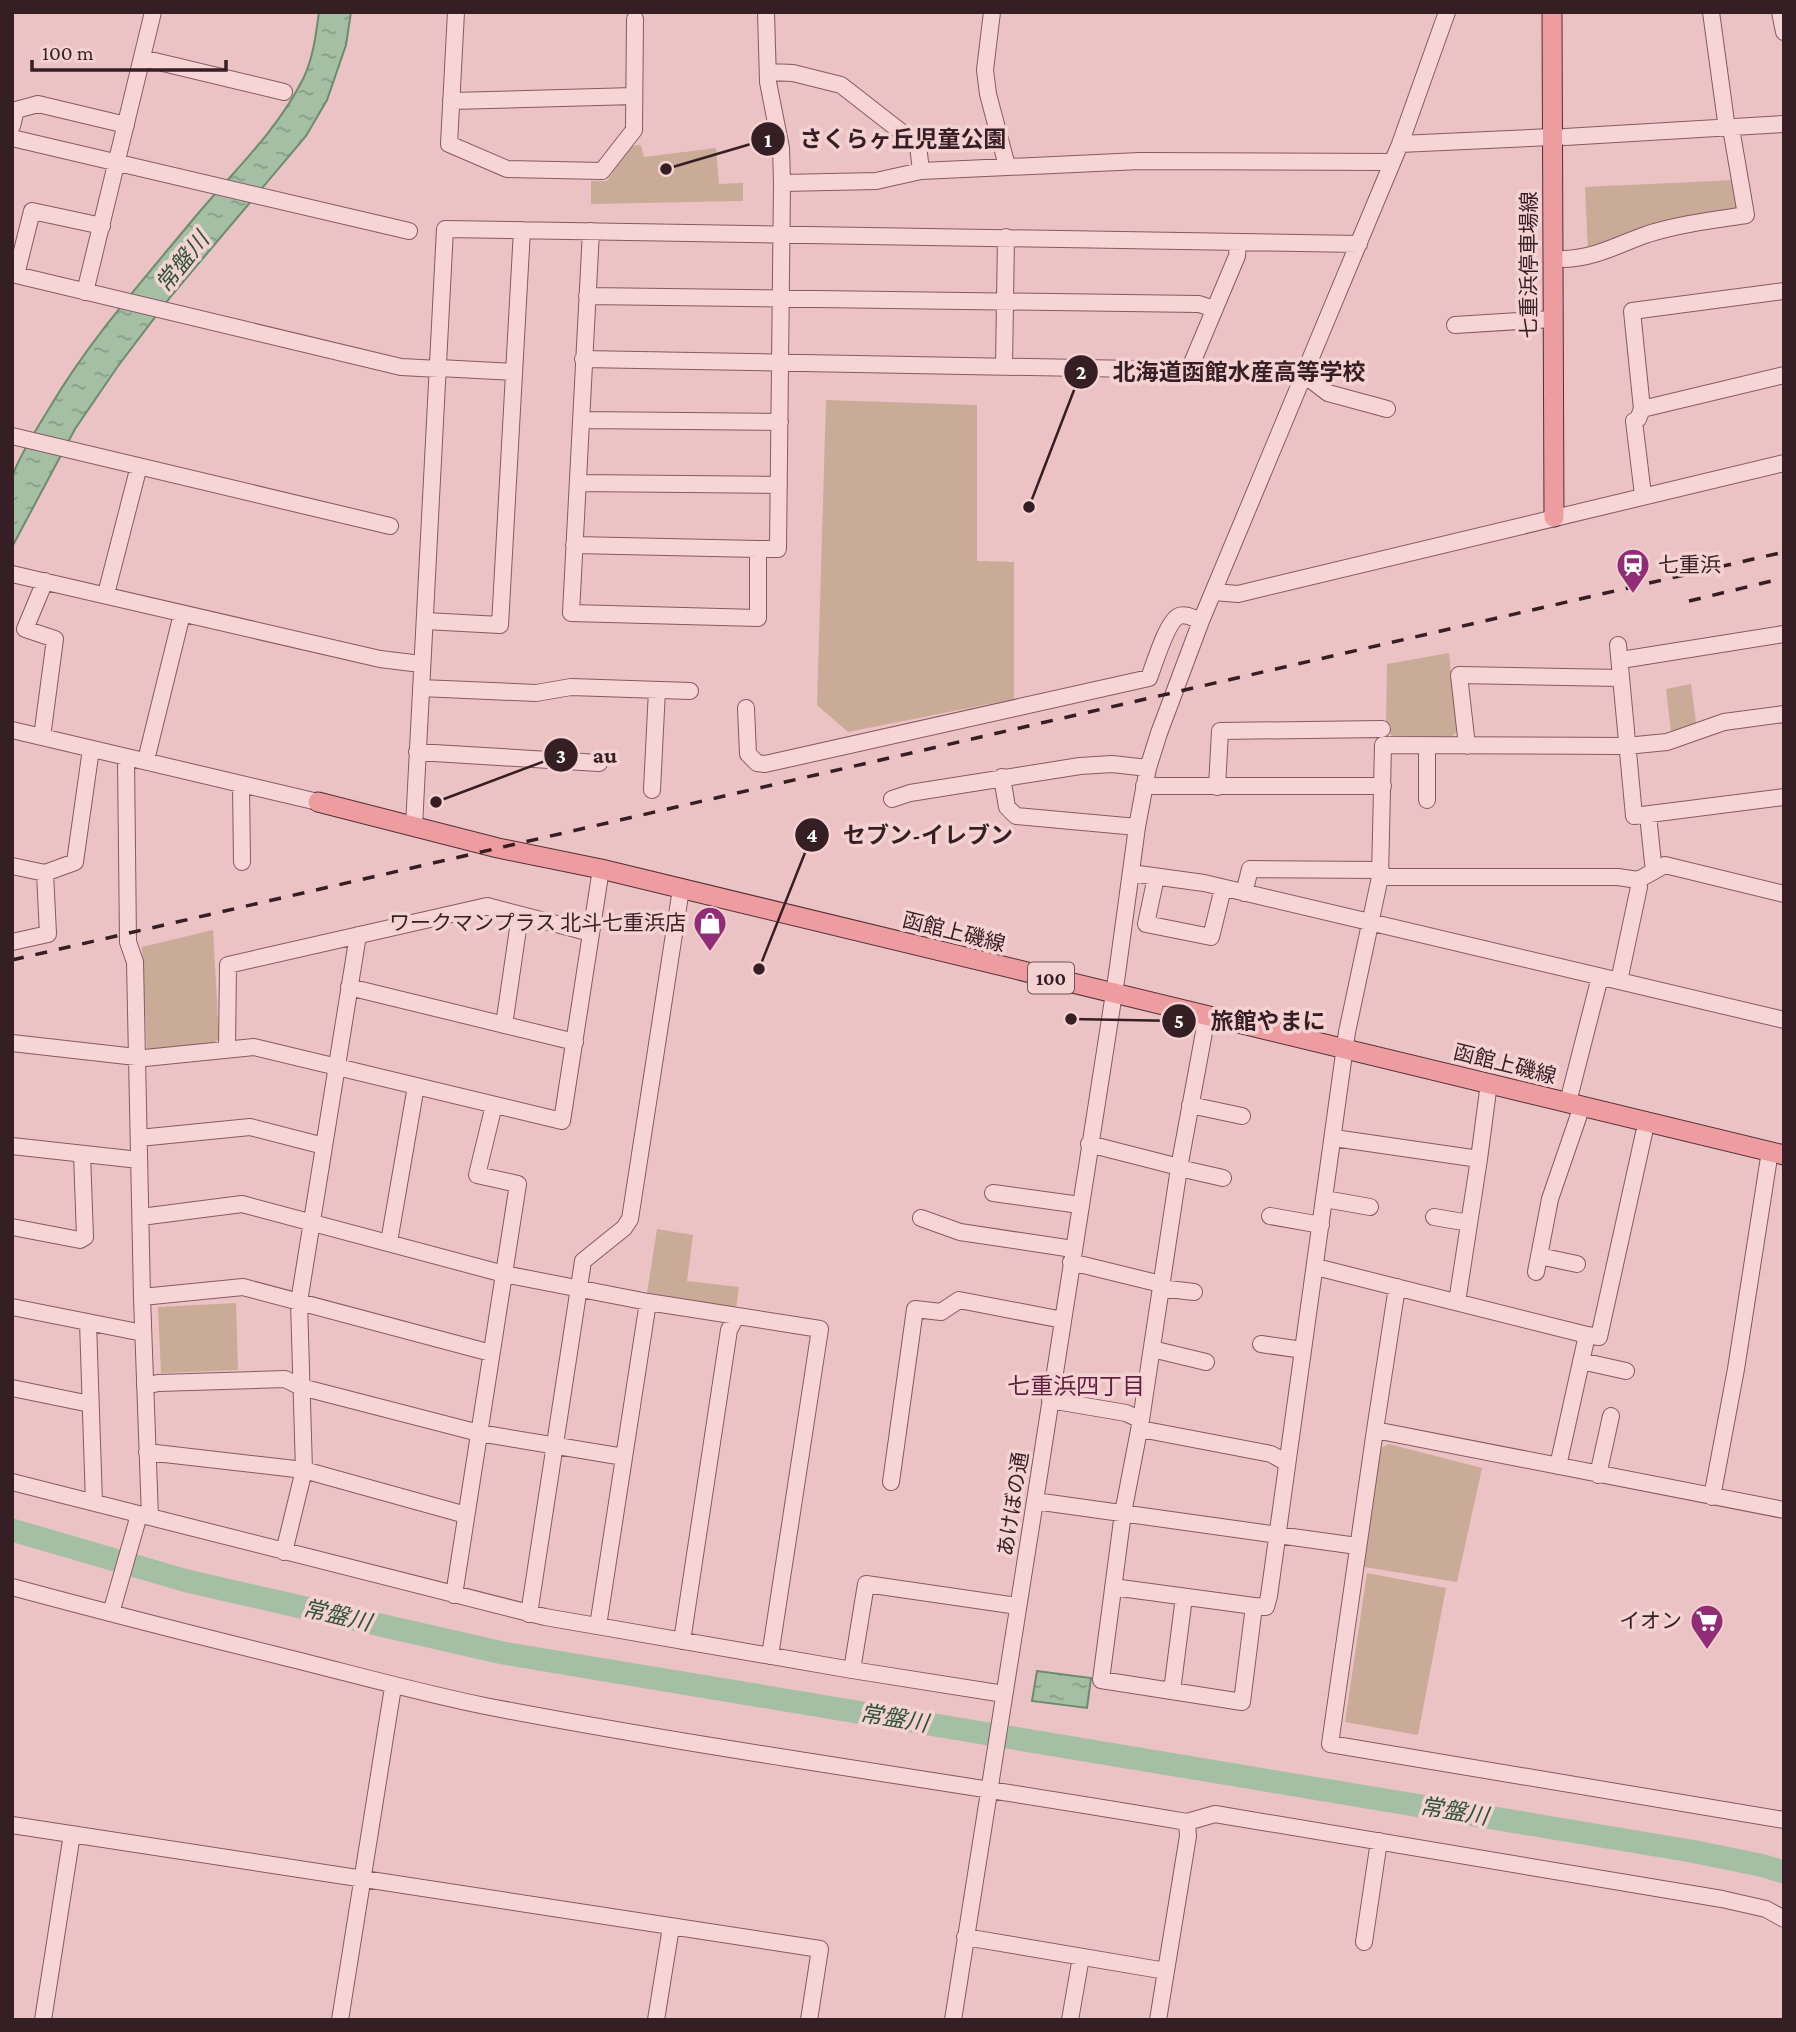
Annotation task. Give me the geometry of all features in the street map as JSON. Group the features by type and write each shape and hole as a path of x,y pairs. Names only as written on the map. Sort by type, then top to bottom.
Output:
{"main road":[{"name":"七重浜停車場線","path":"1552,12 1558,137 1552,319 1555,517"},
{"name":"函館上磯線","path":"318,802 498,848 601,869 1777,1153"}],"street":[{"path":"85,292 153,12"},
{"path":"456,12 449,144 507,169 602,171 634,130 635,19"},
{"path":"574,545 778,549 782,183 780,148 768,72 766,12"},
{"path":"992,12 985,71 990,103 1007,166"},
{"name":"あけぼの通","path":"953,2020 1148,768 1201,621 1400,144 1447,12"},
{"path":"1564,259 1604,253 1648,234 1746,215 1729,128 1712,12"},
{"path":"1780,12 1784,32"},
{"path":"142,58 285,92"},
{"path":"768,72 793,73 841,85 918,145 921,170"},
{"path":"451,101 634,96"},
{"path":"12,126 16,110 38,104 126,125"},
{"path":"1400,144 1784,124"},
{"path":"12,138 409,231"},
{"path":"782,183 876,181 921,170 1140,161 1392,162"},
{"path":"102,226 32,211 14,275 401,367 514,373"},
{"path":"414,826 445,229 1359,244"},
{"path":"425,621 500,625 522,230"},
{"path":"591,231 571,613 758,618 758,549"},
{"path":"1003,366 1006,237"},
{"path":"583,359 1189,370 1237,256 1238,242"},
{"path":"1643,495 1634,421 1638,419 1642,409 1632,311 1784,291"},
{"path":"587,296 1199,304 1214,309"},
{"path":"1455,325 1552,319"},
{"path":"1642,409 1784,375"},
{"path":"1311,380 1328,393 1387,409"},
{"path":"581,419 780,422"},
{"path":"18,437 390,526"},
{"path":"1213,592 1238,594 1784,463"},
{"path":"106,594 139,466"},
{"path":"578,483 779,485"},
{"path":"12,574 380,659 421,664"},
{"path":"42,737 55,639 24,629 45,581"},
{"path":"148,752 182,614"},
{"path":"746,708 748,754 757,763 765,764 1149,678 1171,624 1177,616 1184,615 1201,621"},
{"path":"1784,634 1620,652 1620,678 1634,816 1784,797"},
{"path":"1467,746 1459,675 1620,678"},
{"path":"421,688 537,693 571,687 690,691"},
{"path":"652,790 657,690"},
{"path":"1113,1587 1266,1606 1348,1032 1381,874 1383,745 1626,746 1667,742 1724,722 1784,714"},
{"path":"1217,787 1220,731 1382,729"},
{"path":"12,730 318,802"},
{"path":"1427,746 1427,800"},
{"path":"12,866 45,873 75,862 91,749"},
{"path":"417,752 599,763"},
{"path":"111,1613 133,1534 144,1516 147,1452 135,962 128,942 128,876 125,868 126,758"},
{"path":"892,799 910,793 1002,777 1099,764 1148,768"},
{"path":"1002,777 1007,807 1016,816 1137,827"},
{"path":"241,785 242,862"},
{"path":"1144,786 1382,786"},
{"path":"1648,814 1656,870"},
{"path":"1244,892 1250,869 1381,874 1618,877 1638,880 1665,865 1784,894"},
{"path":"12,1043 137,1058 254,1047 562,1121 601,869"},
{"path":"12,942 48,934 45,873"},
{"path":"1131,873 1244,892 1784,1020"},
{"path":"1156,877 1146,924 1211,937 1223,888"},
{"path":"1619,981 1639,887 1638,880"},
{"path":"529,1614 583,1261 624,1228 630,1219 681,889"},
{"path":"227,1049 228,965 486,906 591,933"},
{"path":"504,1025 520,915"},
{"path":"284,1552 304,1470 299,1302 358,935"},
{"path":"1577,1264 1537,1264 1550,1199 1575,1104 1600,977"},
{"path":"349,988 575,1042"},
{"path":"1207,1016 1179,1167 1140,1426 1123,1513 1101,1680 1242,1702 1254,1606"},
{"path":"1457,1302 1489,1083"},
{"path":"389,1242 416,1086"},
{"path":"454,1595 518,1184 477,1175 494,1105"},
{"path":"1190,1105 1242,1116"},
{"path":"139,1138 250,1127 324,1146"},
{"path":"1315,1267 1599,1337 1644,1133"},
{"path":"1334,1138 1479,1159"},
{"path":"1089,1144 1223,1178"},
{"path":"12,1146 139,1160"},
{"path":"1712,1497 1777,1153"},
{"path":"12,1227 80,1240 85,1237 82,1154"},
{"path":"993,1193 1080,1205"},
{"path":"1325,1199 1370,1207"},
{"path":"141,1217 242,1204 504,1274 648,1302 820,1329 770,1656"},
{"path":"1270,1216 1321,1225"},
{"path":"1434,1217 1469,1223"},
{"path":"921,1218 961,1233 1072,1256 1161,1286 1194,1292"},
{"path":"142,1297 243,1287 491,1353"},
{"path":"1397,1287 1330,1744 1784,1820"},
{"path":"891,1482 915,1309 941,1312 960,1300 1063,1320"},
{"path":"598,1626 648,1302"},
{"path":"12,1307 143,1333"},
{"path":"682,1641 729,1330 736,1317"},
{"path":"88,1322 94,1503"},
{"path":"1558,1466 1587,1335"},
{"path":"1261,1343 1303,1350"},
{"path":"1152,1349 1206,1362"},
{"path":"1581,1361 1626,1371"},
{"path":"145,1386 158,1383 285,1380 301,1387 479,1433 624,1457"},
{"path":"12,1388 90,1404"},
{"path":"1050,1400 1126,1413 1140,1426 1151,1431 1271,1454 1287,1463"},
{"path":"1598,1475 1611,1416"},
{"path":"1375,1430 1784,1510"},
{"path":"147,1452 304,1470 466,1514"},
{"path":"12,1482 529,1614 852,1670 1002,1700"},
{"path":"1035,1501 1357,1546"},
{"path":"852,1670 866,1584 1018,1606"},
{"path":"12,1587 393,1686 628,1731 823,1765 1187,1822 1215,1814 1722,1899 1766,1909 1784,1919"},
{"path":"1172,1690 1184,1597"},
{"path":"341,2020 393,1686"},
{"path":"1158,2020 1188,1836 1187,1822"},
{"path":"12,1825 820,1950 809,2020"},
{"path":"43,2020 72,1835"},
{"path":"1364,1942 1379,1841"},
{"path":"656,2020 671,1927"},
{"path":"965,1937 1166,1971"},
{"path":"1070,2020 1081,1957"}],"shaded area":[{"path":"641,145 644,157 716,148 719,184 743,183 743,201 591,204 591,181 607,181 630,146"},
{"path":"1734,180 1740,211 1588,252 1585,187"},
{"path":"826,400 977,405 977,561 1014,562 1014,699 848,732 817,705"},
{"path":"1449,653 1457,732 1450,738 1393,737 1386,729 1387,664"},
{"path":"1691,684 1696,723 1671,732 1666,689"},
{"path":"213,930 219,1039 210,1045 147,1053 142,947"},
{"path":"657,1229 693,1235 687,1281 739,1287 736,1309 647,1293"},
{"path":"236,1303 238,1370 161,1373 158,1307"},
{"path":"1389,1444 1482,1468 1457,1582 1364,1567 1380,1448"},
{"path":"1367,1573 1446,1588 1418,1735 1345,1722"}],"water":[{"path":"319,12 351,12 346,45 327,100 306,136 172,295 118,366 75,429 12,547 12,478 29,442 100,333 280,116 306,71 314,46"},
{"path":"1037,1671 1091,1678 1087,1708 1032,1701"}],"waterway":[{"name":"常盤川","path":"12,1530 187,1581 503,1653 1691,1851 1784,1872"}],"railway":[{"path":"12,960 1784,552"},
{"path":"1689,601 1784,578"}],"place":[{"name":"さくらヶ丘児童公園","path":"666,169"},
{"name":"北海道函館水産高等学校","path":"1029,507"},
{"name":"七重浜","path":"1633,595"},
{"name":"au","path":"436,802"},
{"name":"ワークマンプラス 北斗七重浜店","path":"710,953"},
{"name":"セブン-イレブン","path":"759,969"},
{"name":"旅館やまに","path":"1071,1019"},
{"name":"イオン","path":"1707,1651"}],"district":[{"name":"七重浜四丁目","path":"1076,1386"}]}
